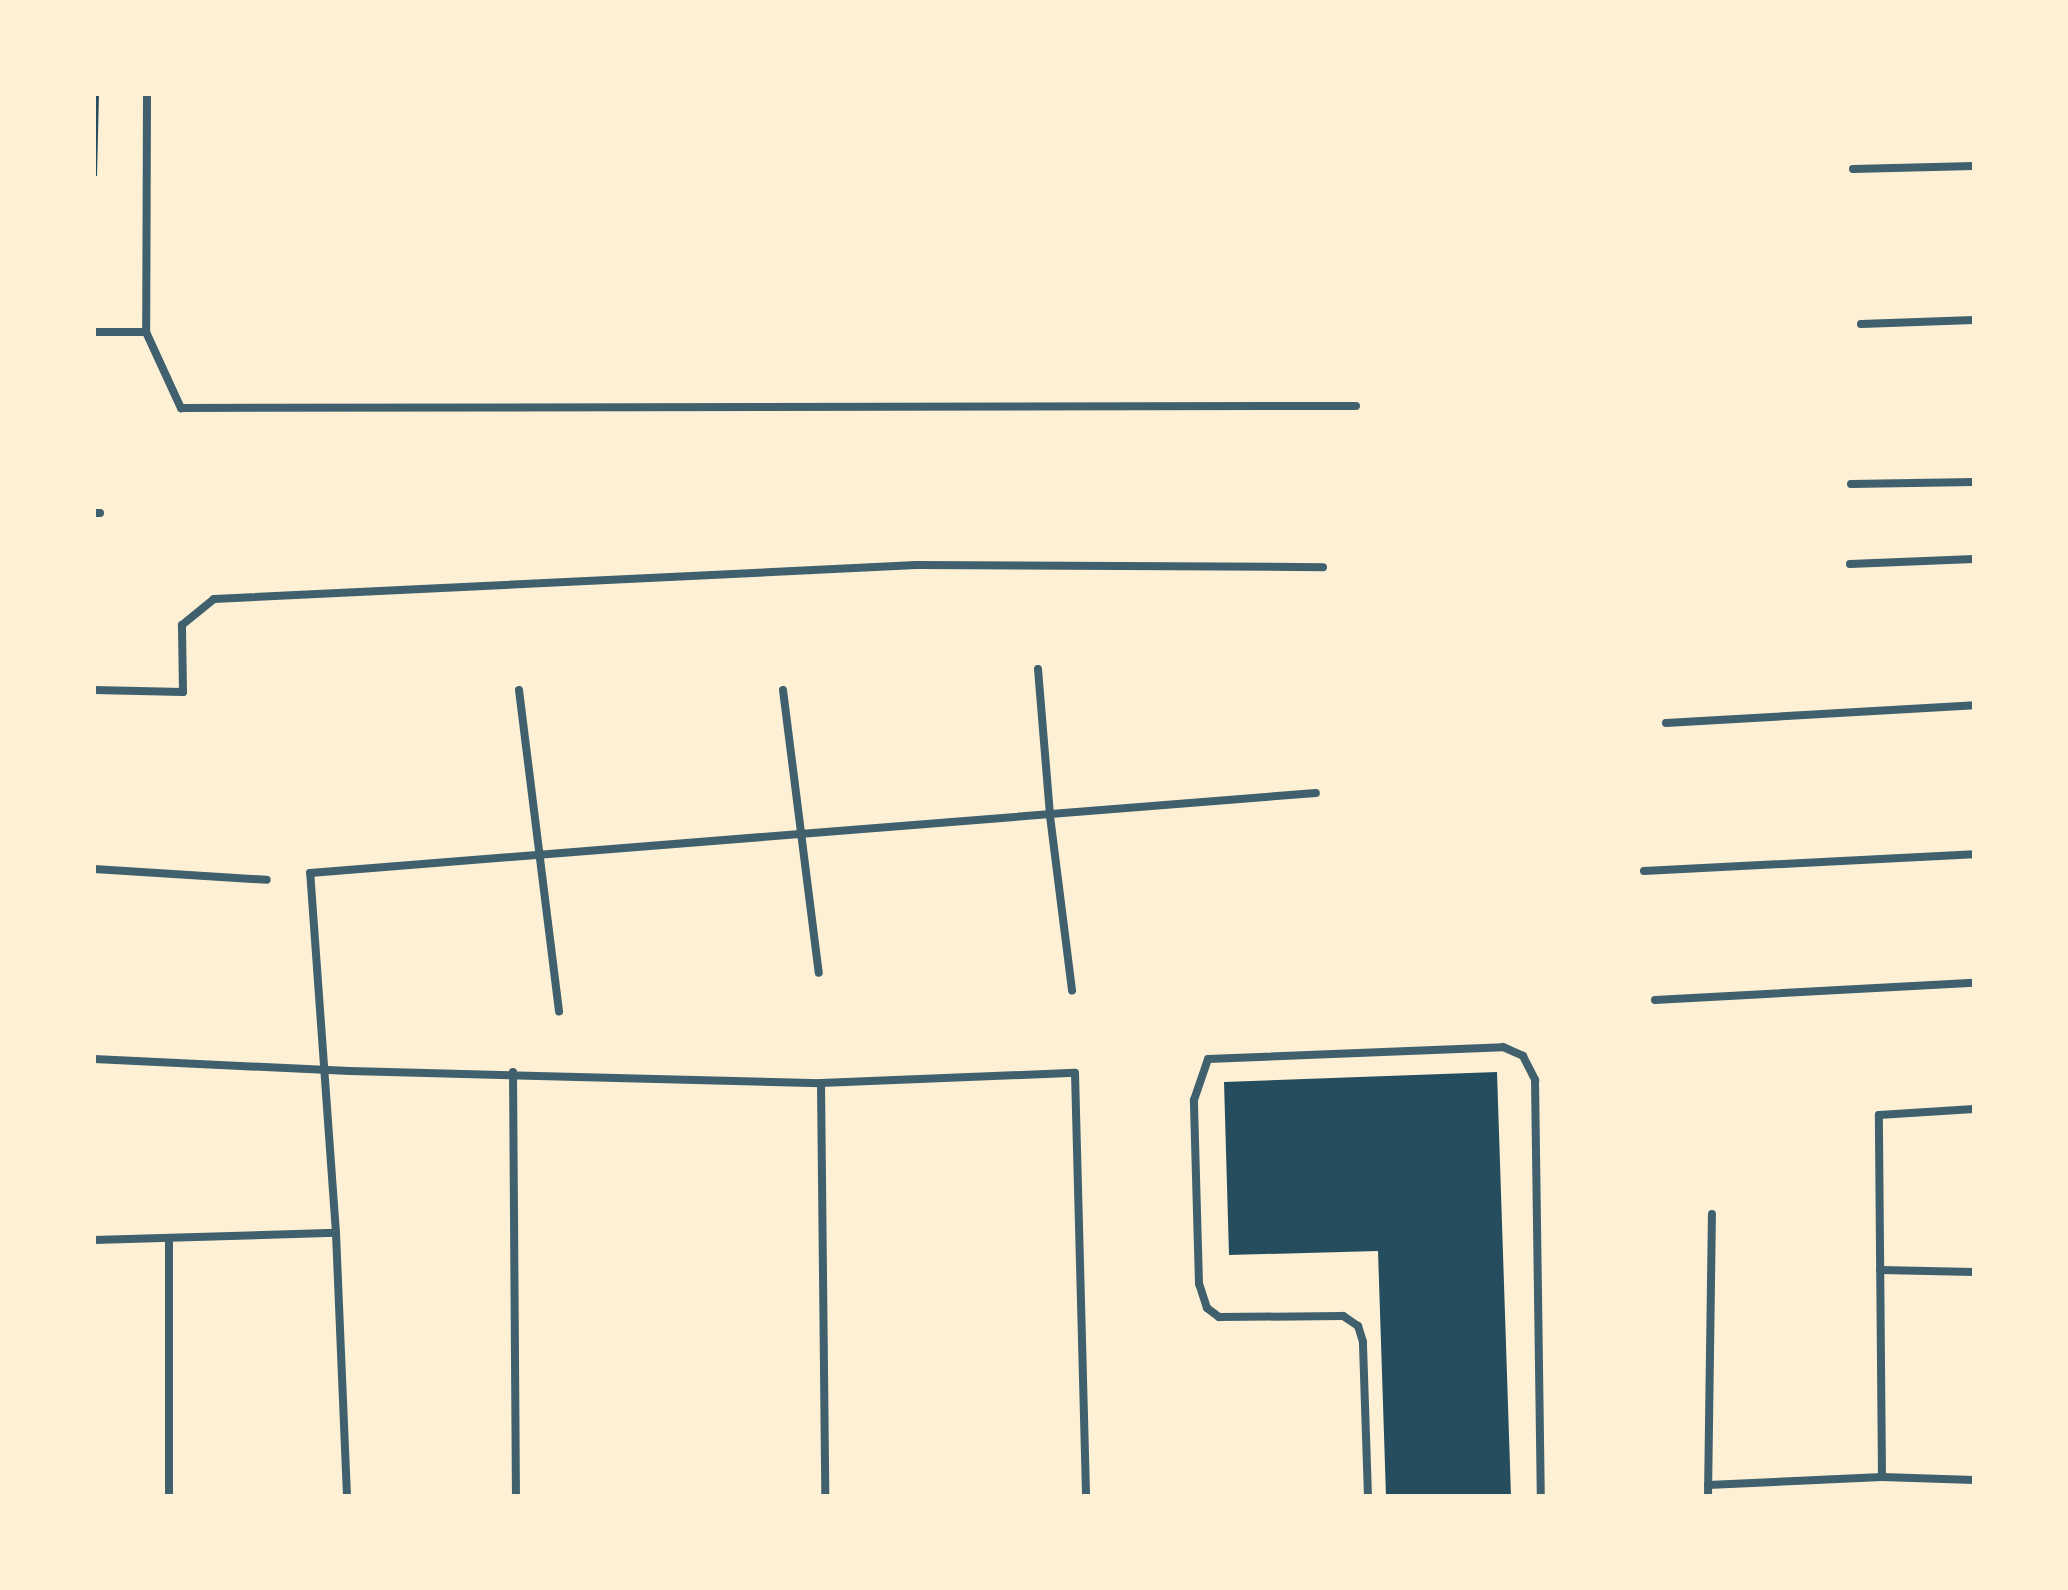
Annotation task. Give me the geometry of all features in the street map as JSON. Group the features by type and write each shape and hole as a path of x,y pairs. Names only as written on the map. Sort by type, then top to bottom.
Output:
{"street":[{"path":"147,94 146,332 181,408 1356,406"},
{"path":"1853,169 1974,166"},
{"path":"1861,324 1974,320"},
{"path":"94,332 146,332"},
{"path":"1851,484 1974,482"},
{"path":"1850,564 1974,559"},
{"path":"94,690 183,692 182,625 214,599 916,565 1323,567"},
{"path":"1038,669 1050,816 1072,991"},
{"path":"519,690 559,1012"},
{"path":"783,690 819,973"},
{"path":"1666,723 1974,705"},
{"path":"347,1496 336,1233 310,873 540,858 1316,793"},
{"path":"1644,871 1974,854"},
{"path":"94,869 267,880"},
{"path":"1655,1000 1974,983"},
{"path":"1368,1496 1363,1342 1358,1326 1343,1316 1219,1317 1207,1308 1199,1284 1194,1100 1208,1059 1503,1047 1523,1056 1535,1080 1541,1496"},
{"path":"94,1059 324,1070 513,1072 821,1083 1075,1073 1086,1496"},
{"path":"513,1072 516,1496"},
{"path":"821,1083 825,1496"},
{"path":"1882,1477 1879,1115 1974,1109"},
{"path":"1708,1496 1712,1214"},
{"path":"94,1240 336,1233"},
{"path":"169,1238 169,1496"},
{"path":"1880,1270 1974,1272"},
{"path":"1708,1485 1882,1477 1974,1480"}],"building":[{"path":"94,94 99,94 97,176 94,176"},
{"path":"1497,1072 1511,1496 1386,1496 1378,1251 1229,1255 1224,1082"}]}
